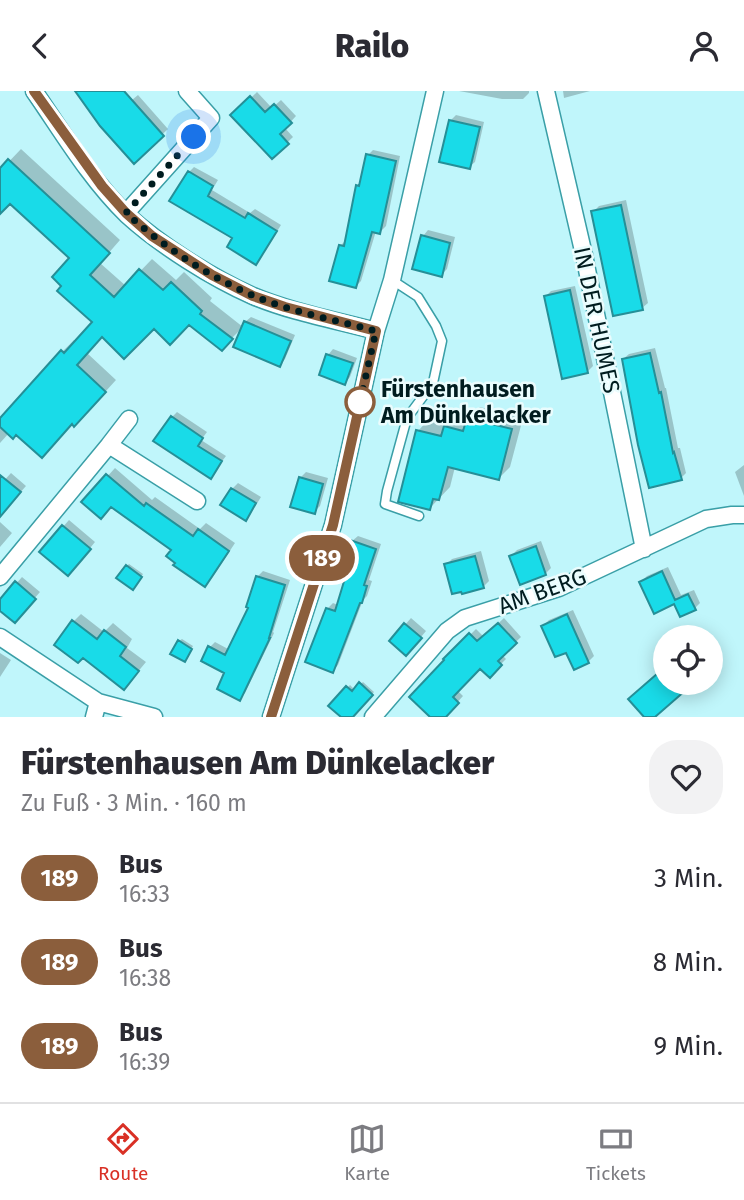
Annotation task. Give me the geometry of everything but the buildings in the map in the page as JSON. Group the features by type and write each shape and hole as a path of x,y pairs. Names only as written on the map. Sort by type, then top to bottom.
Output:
{"street":[{"path":"34,91 102,186 126,213 152,236 212,275 253,296 376,331"},
{"path":"126,213 211,118 187,91"},
{"path":"271,717 333,525 376,331 392,280 436,91"},
{"name":"IN DER HUMES","path":"546,91 584,255 644,549"},
{"path":"0,577 129,419"},
{"path":"109,445 197,501"},
{"name":"AM BERG","path":"373,717 447,631 465,618 559,589 706,519 744,515"},
{"path":"0,637 96,710 154,717"}],"lane":[{"path":"392,280 418,297 442,341 433,383 407,418 387,491 386,504 419,516"}],"bus line":[{"name":"189","path":"34,91 102,186 126,213 152,236 212,275 253,296 376,331 333,525 271,717"}],"place":[{"name":"Fürstenhausen Am Dünkelacker","path":"360,402"}],"route":[{"path":"194,137 126,213 152,236 212,275 253,296 376,331 360,402"}]}
